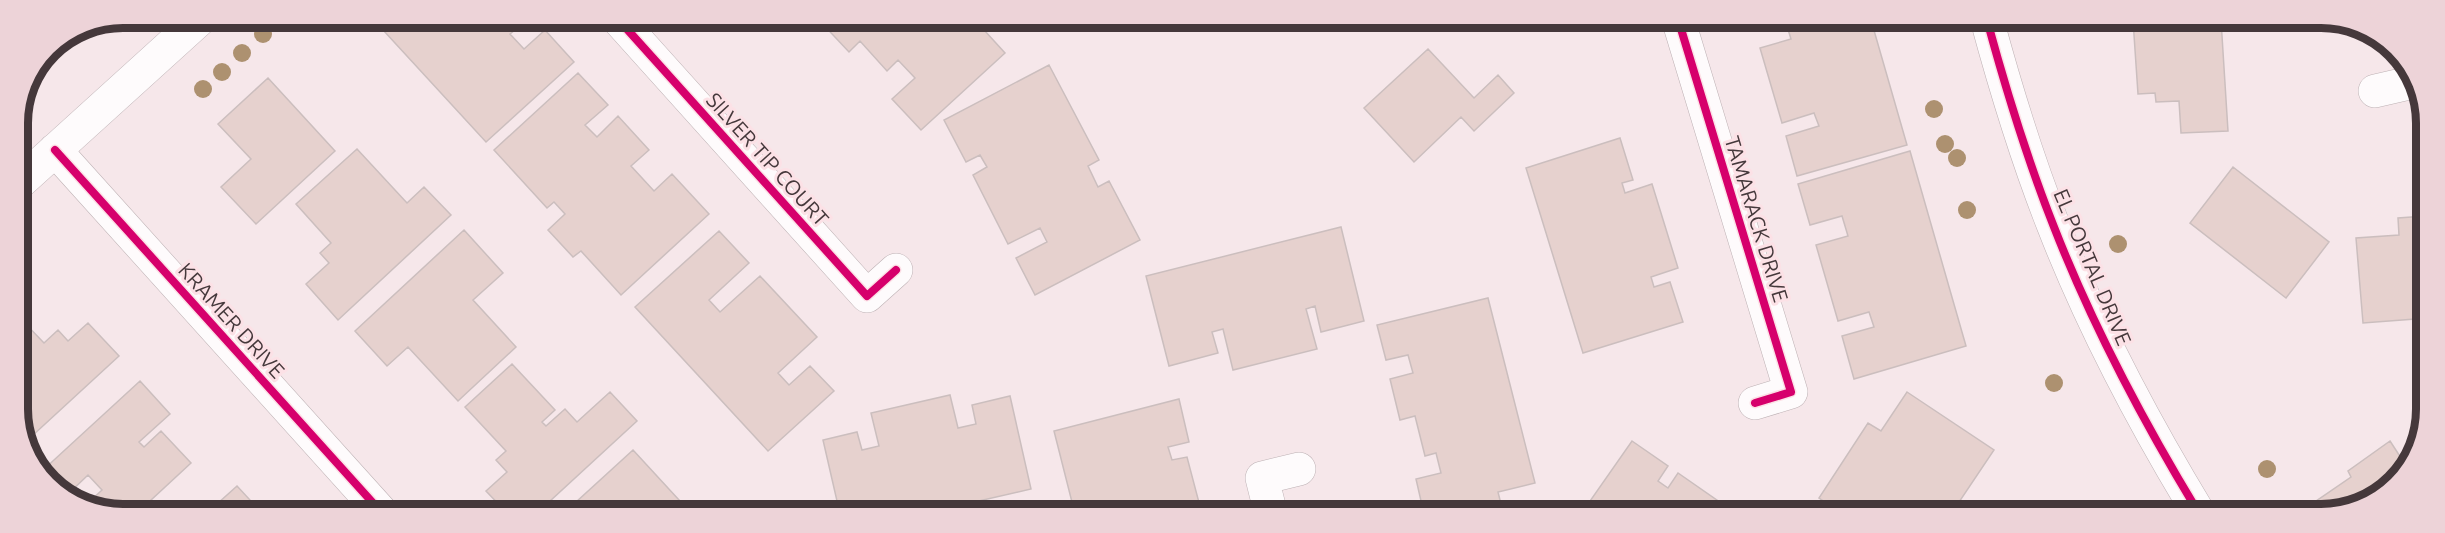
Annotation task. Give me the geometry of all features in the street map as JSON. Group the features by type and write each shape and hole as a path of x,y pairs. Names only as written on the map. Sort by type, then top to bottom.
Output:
{"street":[{"path":"29,174 190,28"},
{"name":"SILVER TIP COURT","path":"626,28 867,296 896,270"},
{"name":"TAMARACK DRIVE","path":"1681,28 1791,392 1755,403"},
{"name":"EL PORTAL DRIVE","path":"1989,28 2012,110 2054,228 2105,343 2163,454 2194,505"},
{"path":"2375,91 2407,84"},
{"name":"KRAMER DRIVE","path":"55,150 375,505"},
{"path":"1268,505 1262,478 1299,469"}],"building":[{"path":"381,28 518,28 510,34 524,49 545,30 574,62 486,142"},
{"path":"826,28 982,28 1005,53 921,130 892,99 915,78 898,60 887,71 860,41 849,52"},
{"path":"1788,28 1873,28 1907,145 1797,176 1786,136 1819,126 1814,113 1782,123 1760,48 1791,39"},
{"path":"2134,28 2222,28 2228,131 2181,133 2179,101 2156,102 2155,93 2138,94"},
{"path":"1428,49 1474,98 1498,75 1514,93 1474,131 1461,117 1414,162 1364,108"},
{"path":"1049,65 1099,160 1088,166 1098,187 1109,181 1140,240 1035,295 1016,258 1047,242 1040,228 1008,244 973,175 987,167 980,155 966,162 944,120"},
{"path":"578,73 608,105 585,125 597,137 618,116 649,150 631,166 654,191 672,174 709,214 621,295 581,251 573,257 548,230 565,214 554,202 547,208 494,150"},
{"path":"268,78 335,151 256,224 221,187 251,159 218,124"},
{"path":"1620,138 1633,180 1622,183 1625,193 1652,184 1678,268 1651,277 1654,287 1670,282 1683,322 1583,353 1526,168"},
{"path":"357,149 407,203 424,187 451,215 338,320 306,284 329,263 320,253 331,243 296,204"},
{"path":"1910,151 1966,346 1854,379 1842,336 1874,327 1869,312 1838,321 1816,245 1848,236 1842,216 1810,225 1798,184"},
{"path":"2233,167 2329,242 2286,298 2190,223"},
{"path":"2416,217 2415,319 2363,323 2356,238 2399,235 2398,218"},
{"path":"1341,227 1364,321 1321,332 1315,306 1306,309 1317,349 1233,370 1223,329 1212,332 1218,353 1169,366 1146,276"},
{"path":"464,230 503,273 473,300 516,347 458,401 408,347 387,366 355,331"},
{"path":"719,231 749,263 709,300 720,312 760,276 817,337 778,373 789,385 810,366 834,391 768,451 635,307"},
{"path":"1488,298 1535,483 1498,492 1501,504 1497,505 1422,505 1416,479 1441,473 1436,453 1425,456 1415,416 1400,420 1390,379 1413,373 1408,355 1386,360 1377,325"},
{"path":"88,323 119,356 33,436 29,409 29,327 44,343 58,330 68,341"},
{"path":"512,364 555,410 542,422 546,426 565,409 577,422 610,392 637,421 546,505 499,505 486,491 507,472 496,460 506,451 465,407"},
{"path":"140,381 170,414 139,442 144,447 161,431 191,463 146,505 105,503 93,499 102,490 88,475 73,489 56,477 47,466"},
{"path":"1907,392 1994,450 1957,505 1829,505 1819,498 1868,423 1881,431"},
{"path":"950,395 958,428 976,424 972,405 1010,396 1031,489 961,505 838,505 823,440 857,432 862,450 879,446 871,413"},
{"path":"1179,399 1189,442 1168,447 1172,460 1187,457 1200,505 1073,505 1054,431"},
{"path":"1632,441 1668,466 1658,481 1668,488 1678,473 1724,505 1587,505"},
{"path":"2390,441 2402,460 2384,481 2358,497 2340,503 2310,505 2351,477 2348,471"},
{"path":"633,450 684,505 573,505"},
{"path":"237,486 255,505 216,505"}],"cycle path":[{"path":"626,28 867,296 896,270"},
{"path":"1681,28 1791,392 1755,403"},
{"path":"1989,28 2026,150 2069,264 2121,374 2194,505"},
{"path":"55,150 375,505"}]}
